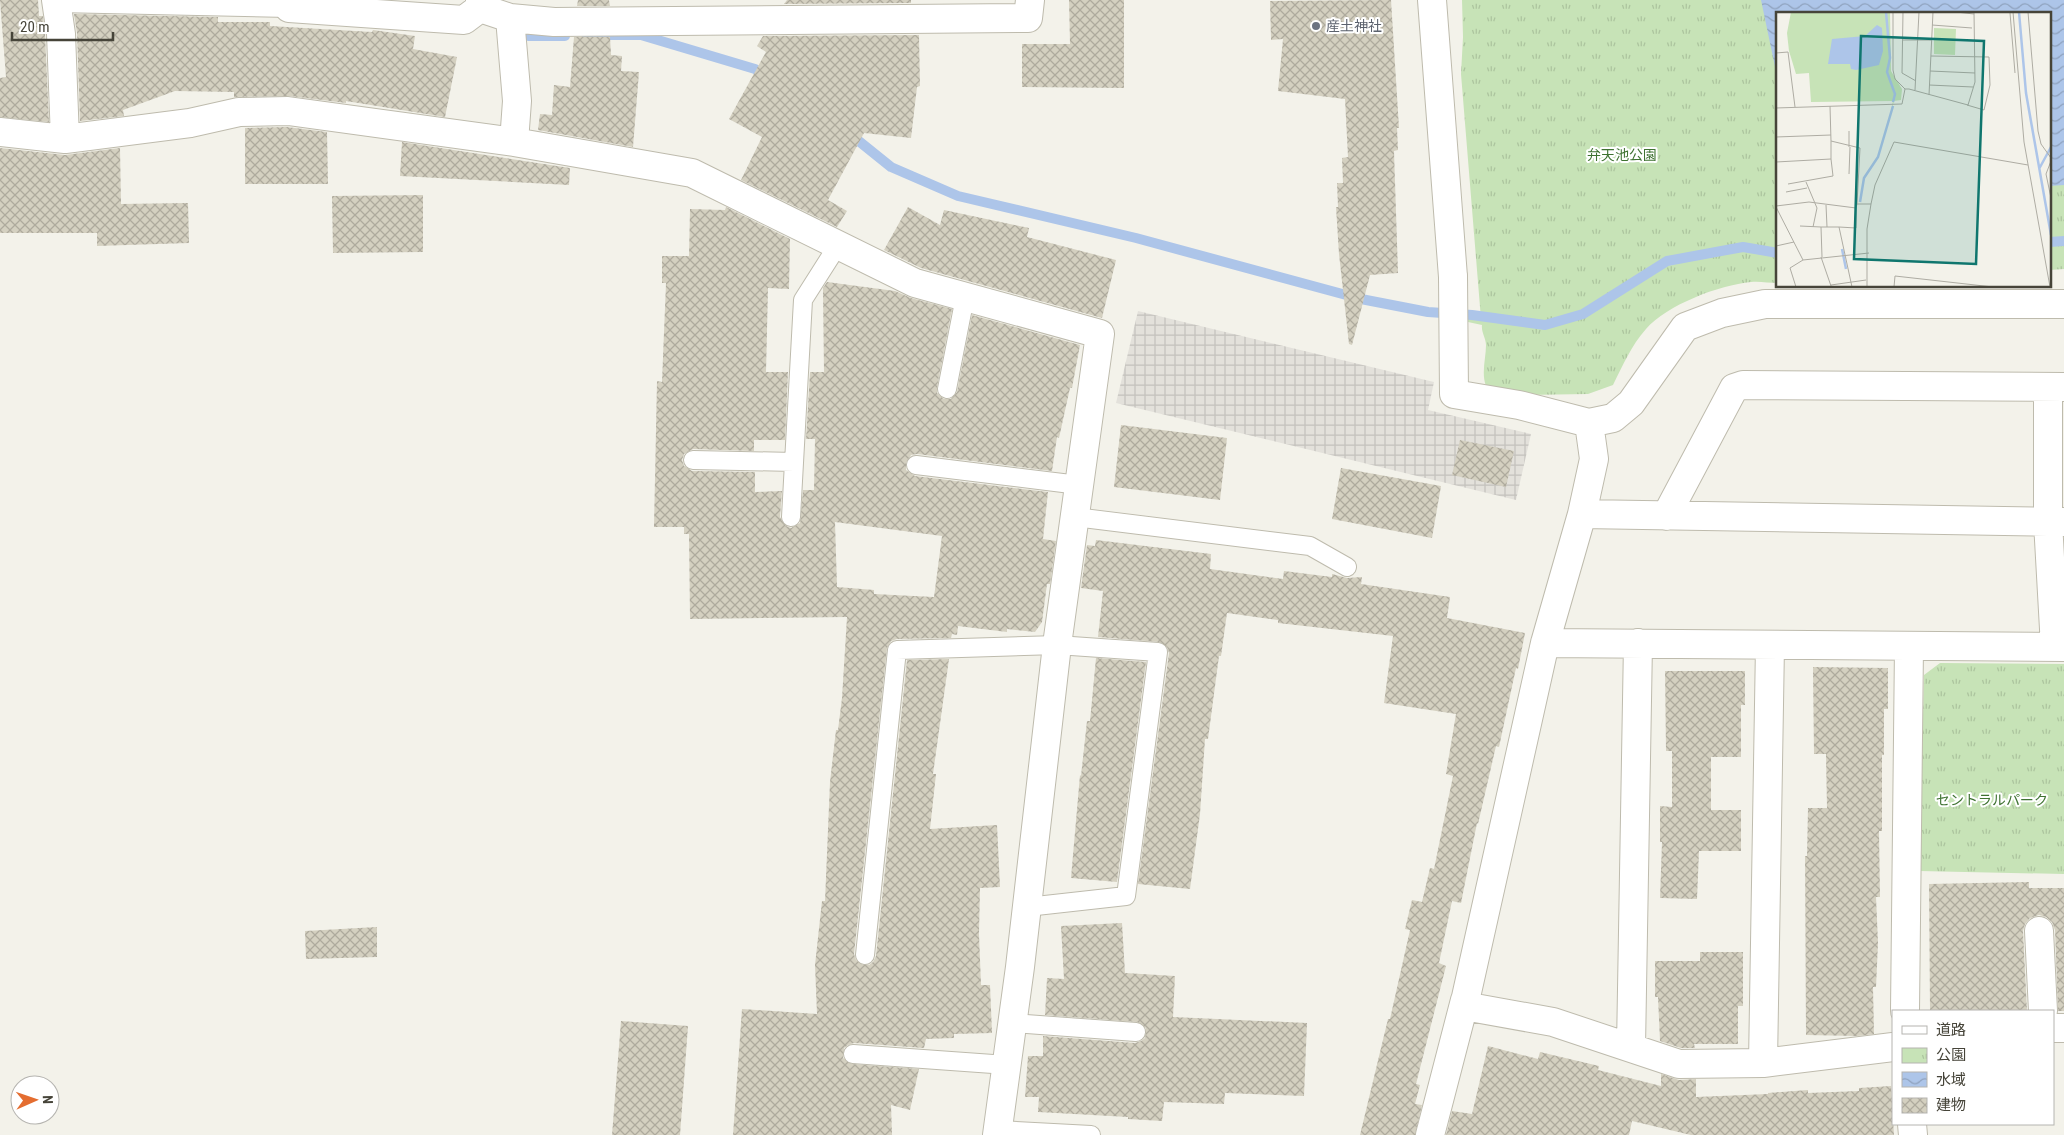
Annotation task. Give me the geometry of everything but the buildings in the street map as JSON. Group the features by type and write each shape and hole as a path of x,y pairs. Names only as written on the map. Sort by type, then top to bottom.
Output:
{"street":[{"path":"289,4 464,20 480,4 510,18 554,22 1028,18 1030,0"},
{"path":"1432,0 1453,277 1454,394 1518,405 1589,423 1613,418 1631,403 1685,327 1722,312 1764,304 2064,304"},
{"path":"56,2 61,34 65,139"},
{"path":"510,18 517,102 514,142"},
{"path":"0,132 65,139 190,123 239,112 288,111 514,142 692,173 915,283 1100,334 1056,645 1027,907 997,1132"},
{"path":"1546,643 2059,647 2056,522 2056,388 1752,385 1734,388 1666,516"},
{"path":"1430,1135 1465,1000 1546,643 1582,514 1594,459 1589,423"},
{"path":"1582,514 2056,522"},
{"path":"1631,1047 1638,643"},
{"path":"1763,1062 1770,645"},
{"path":"1905,1010 1909,646"},
{"path":"2039,931 2043,1010"},
{"path":"1465,1000 1464,1006 1553,1022 1679,1064 1763,1062 1892,1047"}],"lane":[{"path":"56,2 289,4"},
{"path":"791,517 803,300 838,246"},
{"path":"947,388 965,297"},
{"path":"693,460 794,462"},
{"path":"916,465 1079,485"},
{"path":"1075,517 1310,546 1347,567"},
{"path":"865,955 898,650 1056,645 1158,652 1126,896 1027,907"},
{"path":"1012,1023 1136,1032"},
{"path":"853,1054 1007,1065"},
{"path":"997,1132 1090,1135"}],"shaded area":[{"path":"1138,311 1434,382 1428,410 1531,434 1516,500 1116,403"}],"green space":[{"name":"弁天池公園","path":"1462,0 2064,0 2064,269 2052,270 2052,12 1776,12 1776,283 1754,282 1724,287 1680,304 1655,320 1641,335 1613,385 1588,394 1525,395 1486,386 1484,371 1486,345 1482,325 1374,302 1481,319 1461,74"},
{"name":"セントラルパーク","path":"1940,663 2064,664 2064,874 1919,871 1924,675"}],"water":[{"path":"1761,0 2064,0 2064,185 2052,186 2052,12 1776,12 1776,71"}],"waterway":[{"path":"513,30 529,36 565,36"},
{"path":"587,35 641,35 755,69 766,76"},
{"path":"850,134 891,167 958,196 1136,238 1361,299 1428,312 1472,315 1545,325 1583,314 1667,261 1743,247 1776,253"},
{"path":"2052,242 2064,241"}],"place":[{"name":"産土神社","path":"1316,26"}]}
